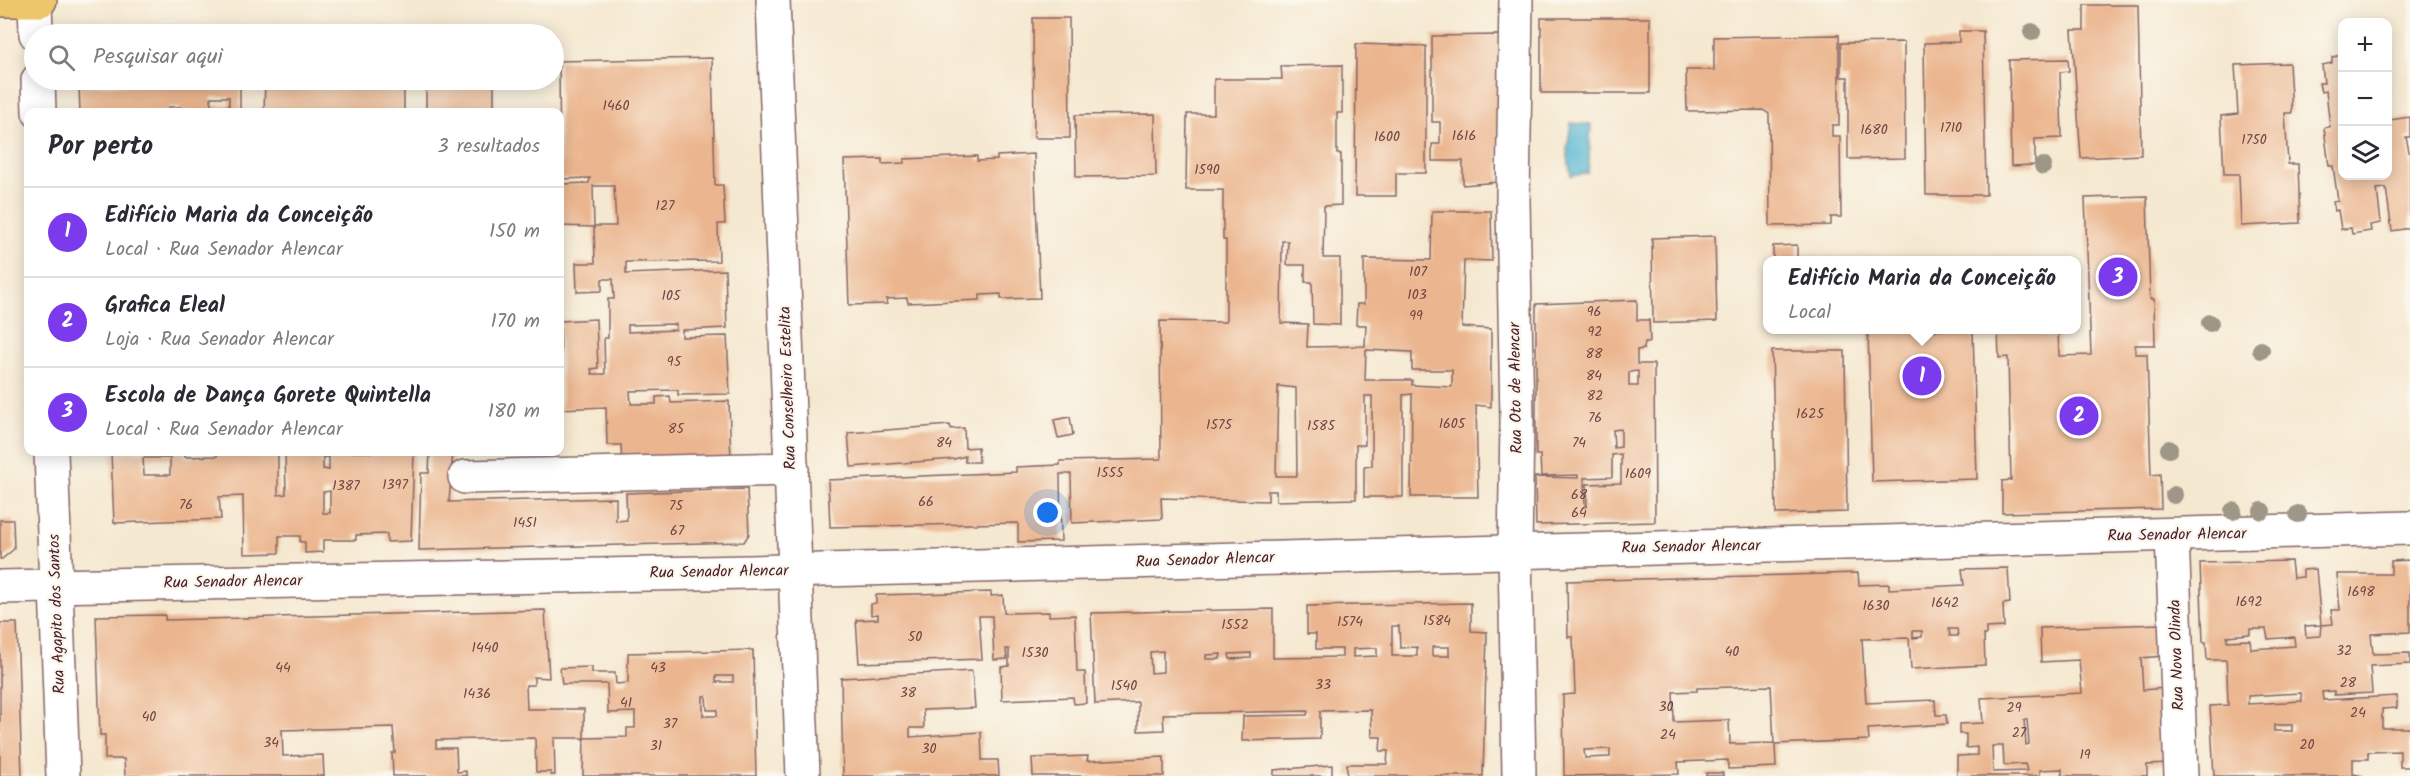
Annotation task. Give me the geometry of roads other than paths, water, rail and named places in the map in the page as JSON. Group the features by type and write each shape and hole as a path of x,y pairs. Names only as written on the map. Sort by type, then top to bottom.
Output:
{"main road":[{"path":"0,0 40,0"}],"street":[{"path":"35,0 36,24"},
{"name":"Rua Conselheiro Estelita","path":"773,0 803,776"},
{"name":"Rua Oto de Alencar","path":"1516,0 1513,201 1519,776"},
{"path":"38,90 39,108"},
{"name":"Rua Agapito dos Santos","path":"51,456 63,776"},
{"path":"465,477 792,469"},
{"name":"Rua Senador Alencar","path":"0,587 795,571 2410,528"},
{"name":"Rua Nova Olinda","path":"2172,535 2181,776"}],"water":[{"path":"1571,123 1591,125 1588,173 1571,176 1567,150"}],"place":[{"name":"Escola de Dança Gorete Quintella","path":"2118,277"},
{"name":"Edifício Maria da Conceição","path":"1922,376"},
{"name":"Grafica Eleal","path":"2079,416"}]}
